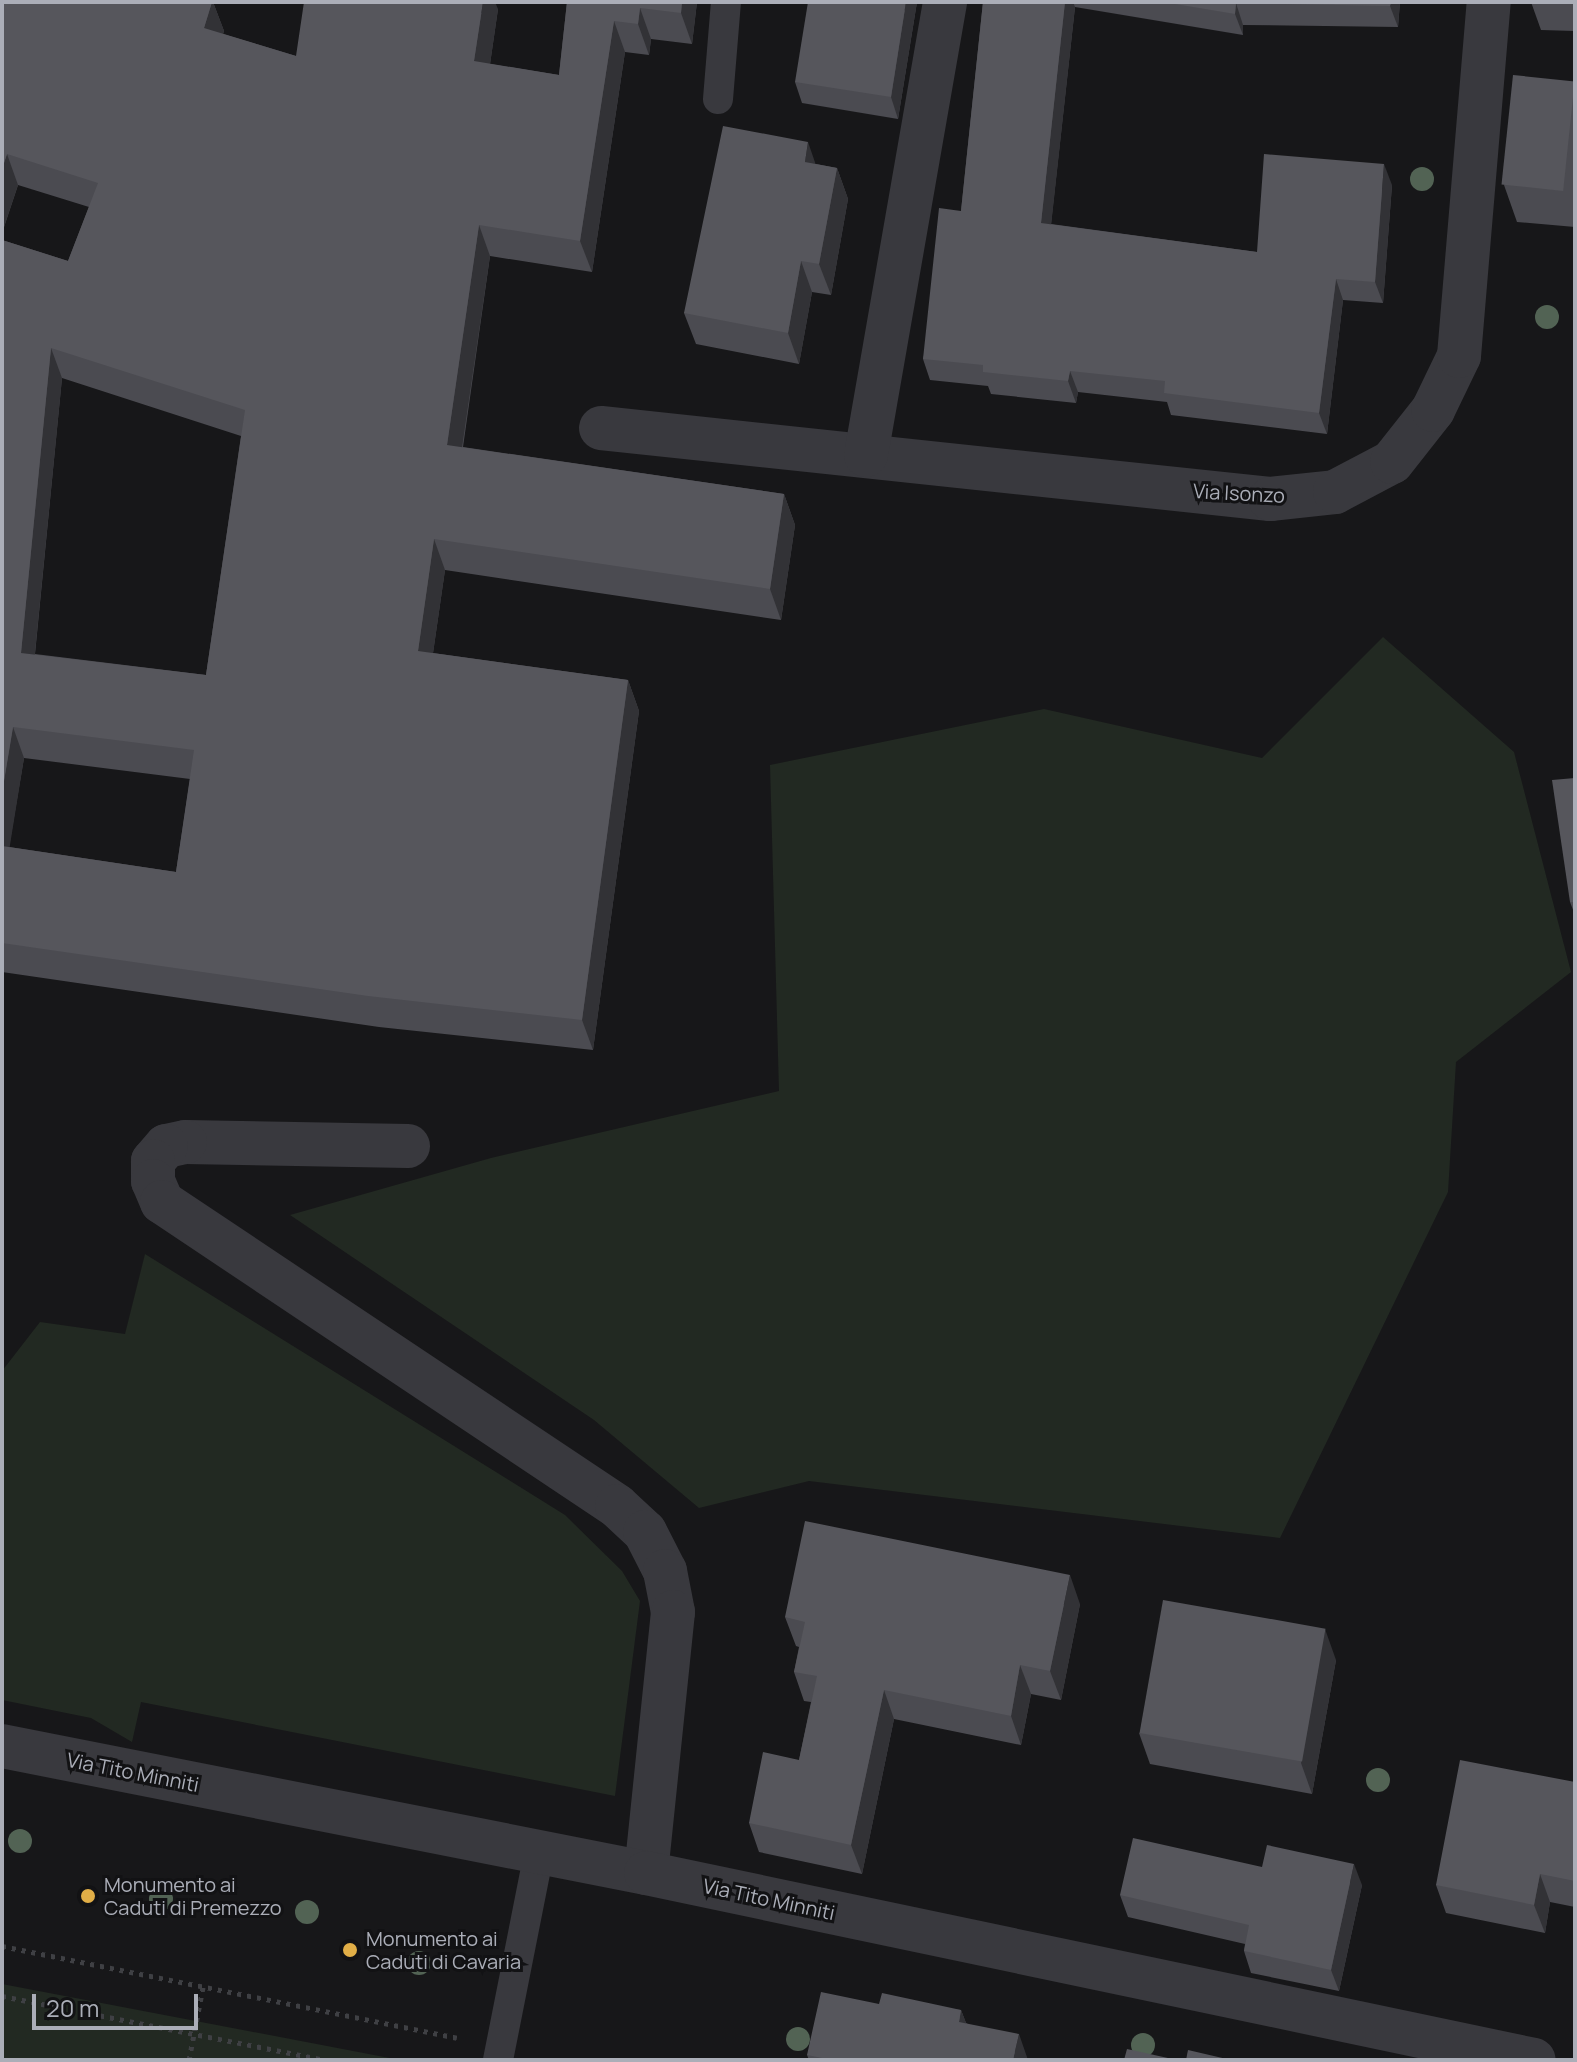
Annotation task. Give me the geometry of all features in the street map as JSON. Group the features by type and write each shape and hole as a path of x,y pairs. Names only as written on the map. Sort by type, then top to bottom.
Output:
{"street":[{"path":"866,455 945,2"},
{"name":"Via Isonzo","path":"601,428 1270,499 1335,492 1392,462 1433,410 1459,356 1489,2"},
{"path":"408,1146 185,1142 166,1146 153,1161 153,1181 162,1202 617,1506 645,1532 665,1571 673,1612 646,1873"},
{"name":"Via Tito Minniti","path":"2,1746 646,1873 1534,2060"}],"lane":[{"path":"718,99 726,2"},
{"path":"500,2053 539,1852"}],"path":[{"path":"2,1946 500,2053"},
{"path":"189,2060 203,1987"},
{"path":"2,1996 325,2060"}],"shaded area":[{"path":"1383,637 1514,752 1571,972 1456,1062 1448,1192 1280,1538 809,1481 699,1508 594,1420 290,1215 491,1158 779,1091 770,765 1044,709 1262,758"},
{"path":"145,1254 565,1515 622,1571 640,1601 615,1796 141,1702 132,1742 91,1718 2,1700 2,1371 40,1322 125,1334"},
{"path":"2,1984 400,2060 2,2060"}],"building":[{"path":"2,2 212,2 204,28 296,56 304,2 483,2 474,61 559,75 567,2 682,2 681,13 640,8 638,24 614,21 580,241 479,225 447,445 784,494 770,589 434,539 418,651 628,680 582,1020 368,996 2,943 2,846 176,872 194,750 13,727 2,793 2,240 68,261 98,183 7,154 2,169","holes":["51,348 245,410 206,675 21,653"]},
{"path":"808,2 906,2 891,97 795,82"},
{"path":"983,2 1065,2 1041,223 1257,252 1264,154 1384,164 1375,282 1336,279 1319,413 1164,393 1165,381 1070,371 1068,381 983,372 983,365 923,359 939,208 961,211"},
{"path":"1163,2 1391,2 1390,6 1236,3 1235,14"},
{"path":"1513,75 1575,81 1563,191 1502,184"},
{"path":"723,126 808,142 805,162 837,168 819,264 801,261 788,333 684,313"},
{"path":"1575,778 1575,902 1570,902 1552,780"},
{"path":"805,1521 1070,1575 1050,1671 1020,1665 1011,1716 884,1690 851,1845 749,1823 763,1752 799,1760 817,1676 794,1672 805,1622 785,1617"},
{"path":"1163,1600 1325,1629 1302,1762 1140,1733"},
{"path":"1460,1760 1575,1782 1575,1881 1540,1874 1534,1905 1436,1885"},
{"path":"1133,1838 1262,1867 1267,1845 1354,1864 1331,1970 1244,1951 1249,1925 1120,1895"},
{"path":"821,1992 879,2004 882,1993 961,2010 959,2022 1019,2034 1013,2060 832,2060 807,2055"},
{"path":"1127,2049 1177,2060 1124,2060"},
{"path":"1188,2050 1231,2060 1186,2060"}],"place":[{"name":"Monumento ai Caduti di Premezzo","path":"88,1896"},
{"name":"Monumento ai Caduti di Cavaria","path":"350,1950"}]}
